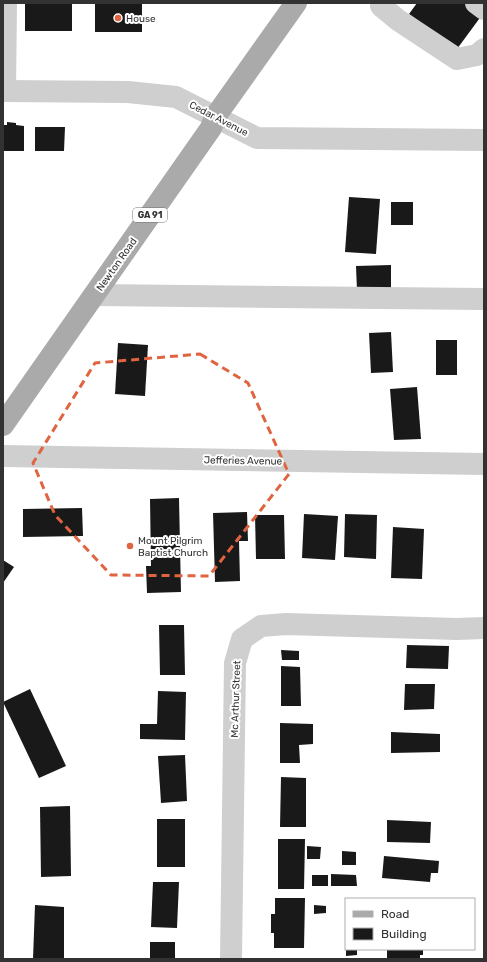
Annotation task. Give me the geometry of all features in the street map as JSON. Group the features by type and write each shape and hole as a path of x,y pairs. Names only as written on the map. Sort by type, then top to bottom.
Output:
{"main road":[{"name":"Newton Road","path":"3,425 211,128 215,116 296,3"}],"street":[{"path":"4,91 6,3"},
{"path":"382,3 381,6 398,20 457,59 477,55 484,49"},
{"path":"476,3 484,9"},
{"path":"398,20 410,18 458,52 472,48 484,35"},
{"name":"Cedar Avenue","path":"4,91 128,92 176,97 257,138 484,140"},
{"path":"94,295 484,299"},
{"name":"Jefferies Avenue","path":"3,456 484,464"},
{"name":"Mc Arthur Street","path":"231,959 234,663 242,639 261,626 286,624 457,629 484,628"}],"highlighted area":[{"path":"200,354 248,383 289,474 209,576 111,575 55,515 33,463 95,363"}],"building":[{"path":"25,3 72,3 72,31 25,31"},
{"name":"House","path":"95,3 142,3 142,32 95,32"},
{"path":"417,3 466,3 482,15 457,49 409,14"},
{"path":"7,122 24,126 24,151 3,151 3,125 7,125"},
{"path":"35,127 65,127 64,151 35,151"},
{"path":"349,197 380,199 376,254 345,252"},
{"path":"391,202 413,202 413,225 391,225"},
{"path":"391,265 391,290 357,291 356,266"},
{"path":"391,332 393,372 371,373 369,333"},
{"path":"436,340 457,340 457,375 436,375"},
{"path":"118,343 148,345 145,396 115,394"},
{"path":"417,387 421,439 394,440 390,389"},
{"path":"179,498 181,592 147,593 146,566 151,566 150,499"},
{"path":"82,508 83,536 23,537 23,509"},
{"path":"247,512 248,541 239,541 240,581 215,582 213,513"},
{"path":"304,514 338,516 335,560 302,558"},
{"path":"345,514 377,515 376,559 344,557"},
{"path":"255,515 284,515 285,559 256,559"},
{"path":"393,527 424,529 422,579 391,578"},
{"path":"3,560 14,567 3,583"},
{"path":"159,625 184,625 185,675 160,675"},
{"path":"407,645 449,646 448,669 406,668"},
{"path":"281,650 299,651 299,660 282,660"},
{"path":"281,666 300,667 301,706 281,706"},
{"path":"405,684 435,684 434,709 404,710"},
{"path":"30,689 66,766 39,778 3,702"},
{"path":"158,691 186,692 185,740 140,739 140,724 157,724"},
{"path":"280,723 313,724 313,744 299,745 300,763 280,763"},
{"path":"391,732 440,734 440,752 391,753"},
{"path":"185,755 187,801 161,803 158,756"},
{"path":"281,777 306,778 306,827 280,827"},
{"path":"70,806 71,876 41,877 40,807"},
{"path":"157,819 185,819 185,867 157,867"},
{"path":"387,820 431,822 430,843 387,842"},
{"path":"278,839 305,839 304,889 278,889"},
{"path":"307,846 321,847 320,859 307,859"},
{"path":"342,851 356,852 356,865 342,865"},
{"path":"384,856 439,861 438,873 431,873 430,882 382,878"},
{"path":"331,874 356,875 357,886 331,886"},
{"path":"312,875 328,875 328,886 312,886"},
{"path":"153,882 179,882 177,928 151,927"},
{"path":"275,898 305,898 304,948 274,948 274,933 271,933 271,914 275,914"},
{"path":"35,905 64,907 64,959 33,959"},
{"path":"314,905 326,906 326,913 314,914"},
{"path":"150,942 175,942 175,959 150,959"},
{"path":"346,950 357,950 357,955 346,956"},
{"path":"387,950 423,950 423,955 420,955 420,959 387,959"}],"place":[{"name":"House","path":"118,18"},
{"name":"Mount Pilgrim Baptist Church","path":"130,546"}]}
